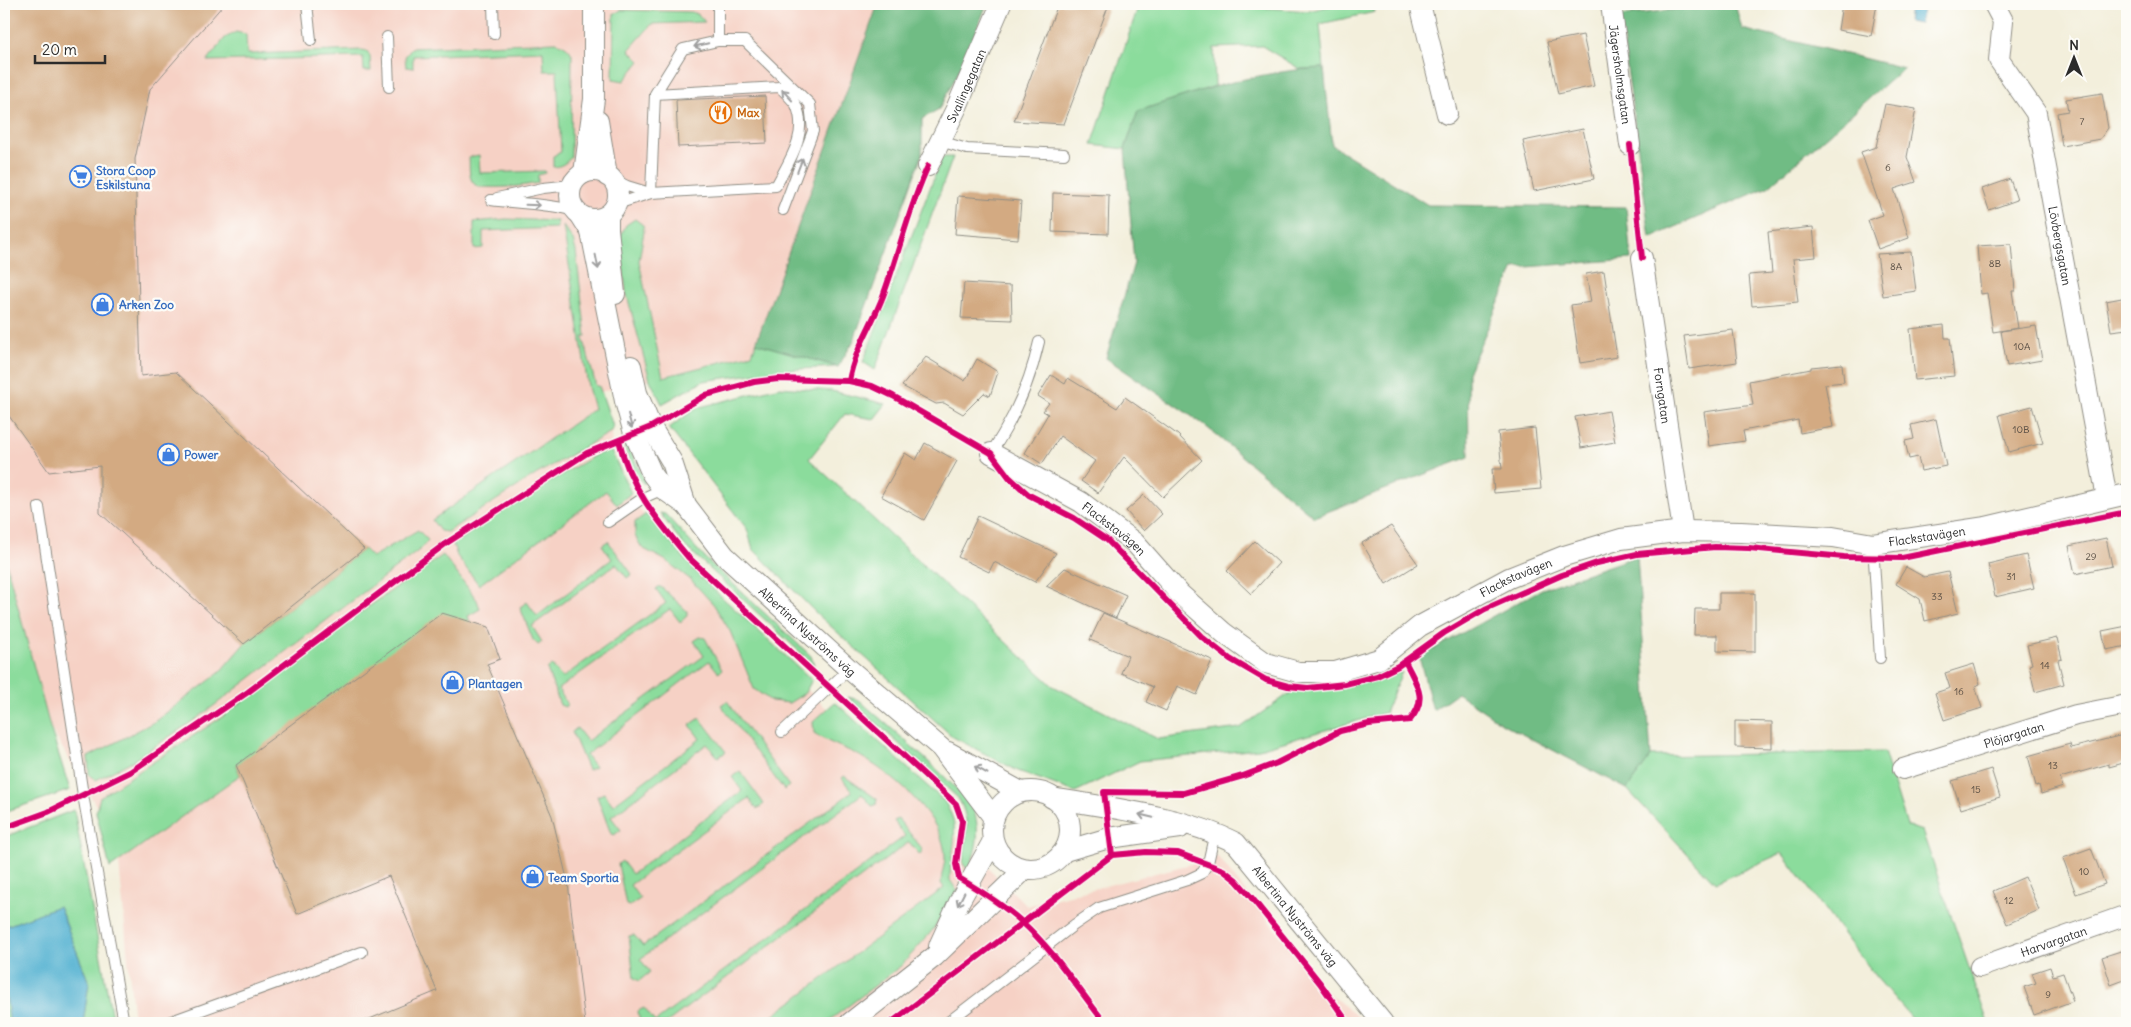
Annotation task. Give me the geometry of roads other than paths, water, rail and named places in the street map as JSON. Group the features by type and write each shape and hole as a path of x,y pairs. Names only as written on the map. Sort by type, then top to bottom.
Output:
{"street":[{"name":"Svallingegatan","path":"928,166 1001,4"},
{"path":"1420,4 1446,114"},
{"name":"Jägersholmsgatan","path":"1610,4 1630,146"},
{"name":"Lövbergsgatan","path":"1994,4 2003,21 1999,60 2036,113 2107,498"},
{"path":"578,179 592,171 603,172 610,178 618,190 613,210 597,220 578,214 570,203 578,179 594,99 594,9"},
{"path":"594,99 610,178"},
{"name":"Albertina Nyströms väg","path":"613,210 608,229 617,304 637,392 651,426 672,462 686,505"},
{"name":"Albertina Nyströms väg","path":"578,214 591,232 624,401 634,434 652,474 663,489 686,505 725,556 849,669 941,748 1021,792"},
{"name":"Forngatan","path":"1642,258 1683,531"},
{"name":"Flackstavägen","path":"991,453 1081,502 1135,543 1180,594 1224,633 1266,663 1298,672 1335,672 1379,659 1420,626 1509,578 1564,556 1621,539 1683,531 1833,538 1873,544 1986,527 2127,494"},
{"name":"Plöjargatan","path":"1903,769 2076,715 2127,705"},
{"name":"Albertina Nyströms väg","path":"941,748 993,817"},
{"path":"1021,792 1042,793 1052,798 1060,804 1068,817 1070,831 1065,851 1059,858 1045,867 1026,869 1014,865 1006,859 993,841 991,827 993,817 1001,803 1021,792"},
{"name":"Albertina Nyströms väg","path":"1052,798 1112,808 1216,832 1236,842 1383,1023"},
{"name":"Albertina Nyströms väg","path":"1065,851 1108,838 1194,827"},
{"path":"934,957 960,900 993,841"},
{"path":"850,1023 934,957 1026,869"},
{"name":"Harvargatan","path":"1980,967 2127,915"}],"lane":[{"path":"307,4 311,40"},
{"path":"493,4 494,34"},
{"path":"718,4 718,41"},
{"path":"387,37 389,87"},
{"path":"651,193 655,94 683,49 718,41 744,41 810,104 813,131 783,210"},
{"path":"613,210 651,193 776,186 800,138 800,122 795,104 780,88 655,94"},
{"path":"940,141 967,149 1064,154"},
{"path":"610,178 651,193"},
{"path":"578,179 491,200 523,205 557,206 578,214"},
{"path":"991,453 1009,426 1034,366 1039,342"},
{"path":"608,522 663,489"},
{"path":"39,507 83,795 124,1023"},
{"path":"1873,544 1880,658"},
{"path":"782,732 849,669"},
{"path":"947,1023 1074,925 1099,908 1202,874 1208,863 1216,832"},
{"path":"166,1023 362,952"}],"water":[{"path":"1906,4 1924,4 1920,24 1908,22 1910,8 1906,7"},
{"path":"59,906 89,983 83,1023 10,1023 4,982 4,927"}],"place":[{"name":"Max","path":"721,112"},
{"name":"Stora Coop Eskilstuna","path":"80,177"},
{"name":"Arken Zoo","path":"103,304"},
{"name":"Power","path":"168,454"},
{"name":"Plantagen","path":"452,683"},
{"name":"Team Sportia","path":"532,877"}]}
